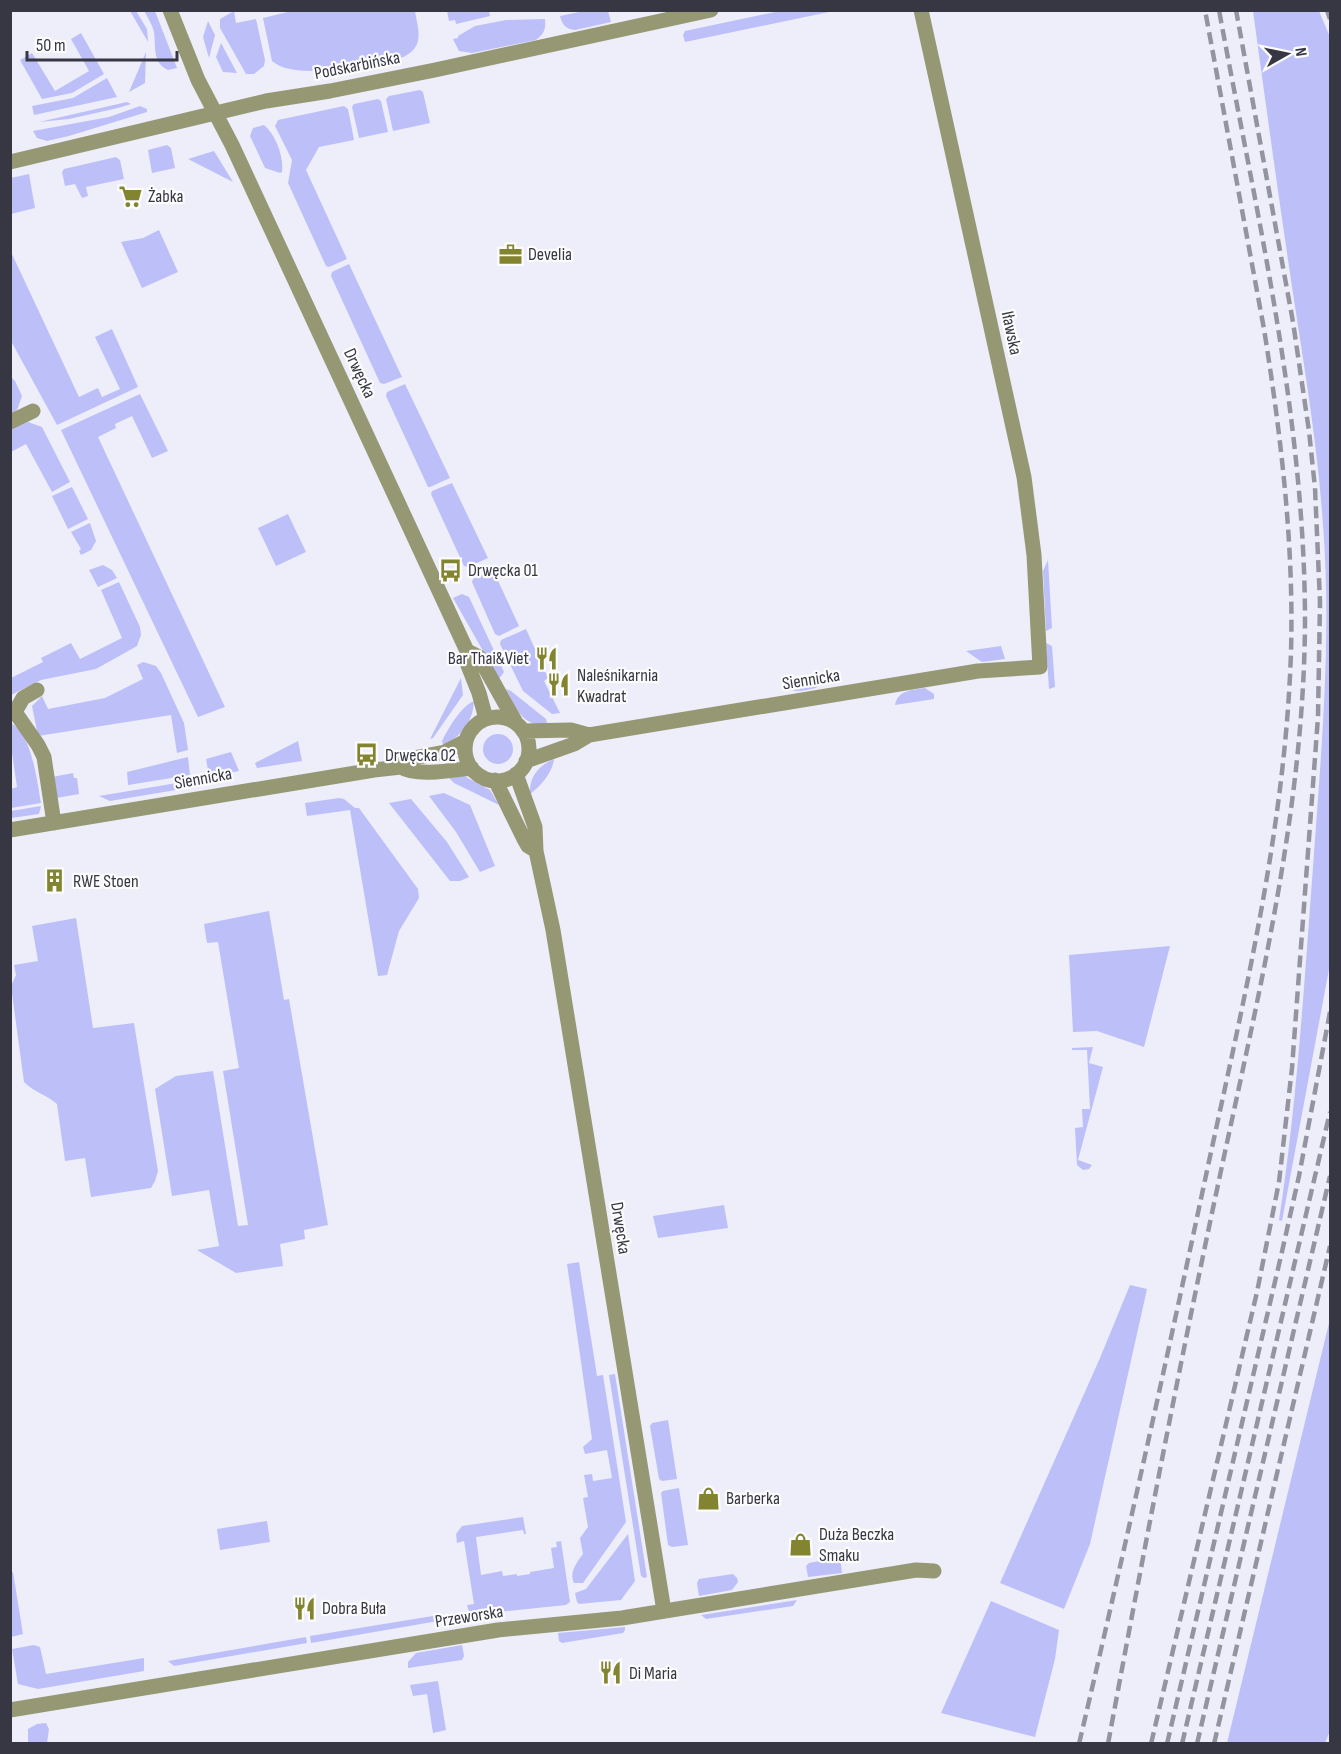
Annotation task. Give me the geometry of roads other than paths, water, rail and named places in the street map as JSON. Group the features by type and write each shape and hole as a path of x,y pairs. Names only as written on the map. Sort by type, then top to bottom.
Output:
{"street":[{"name":"Drwęcka","path":"170,10 198,80 232,145 467,651 467,663 486,719"},
{"name":"Podskarbińska","path":"10,162 214,112 435,70 711,10"},
{"name":"Iławska","path":"921,10 1024,477 1034,555 1040,667"},
{"path":"10,422 33,411"},
{"name":"Drwęcka","path":"467,651 479,657 519,726"},
{"name":"Siennicka","path":"526,760 574,744 590,735 978,671 1040,667"},
{"path":"37,690 22,698 13,712 38,745 44,757 54,823"},
{"path":"496,717 519,726 528,740 529,750 526,760 516,774 503,780 495,780 486,778 472,768 465,752 466,741 477,724 496,717"},
{"name":"Siennicka","path":"519,726 571,730 590,735"},
{"name":"Siennicka","path":"401,766 408,759 445,752 466,741"},
{"name":"Siennicka","path":"10,830 401,766 417,772 472,768"},
{"name":"Drwęcka","path":"516,774 535,827 536,851 553,930 664,1611"},
{"name":"Drwęcka","path":"495,780 528,846 536,851"},
{"name":"Przeworska","path":"10,1710 498,1630 622,1618 916,1570 934,1571"}],"railway":[{"path":"1079,1744 1157,1400 1259,925 1280,789 1287,721 1291,612 1288,531 1281,450 1264,329 1205,10"},
{"path":"1108,1744 1204,1250 1276,903 1288,833 1303,693 1305,622 1303,545 1288,391 1276,314 1219,10"},
{"path":"1151,1744 1257,1292 1279,1182 1292,1068 1318,717 1320,602 1315,488 1309,431 1293,322 1236,10"},
{"path":"1327,10 1330,19"},
{"path":"1167,1744 1299,1176 1330,1012"},
{"path":"1182,1744 1330,1112"},
{"path":"1197,1744 1330,1176"},
{"path":"1214,1744 1330,1246"}],"place":[{"name":"Żabka","path":"130,196"},
{"name":"Develia","path":"510,254"},
{"name":"Drwęcka 01","path":"450,570"},
{"name":"Bar Thai&Viet","path":"547,658"},
{"name":"Naleśnikarnia Kwadrat","path":"559,685"},
{"name":"Drwęcka 02","path":"367,755"},
{"name":"RWE Stoen","path":"55,881"},
{"name":"Barberka","path":"708,1498"},
{"name":"Duża Beczka Smaku","path":"801,1544"},
{"name":"Dobra Buła","path":"304,1608"},
{"name":"Di Maria","path":"611,1673"}]}
